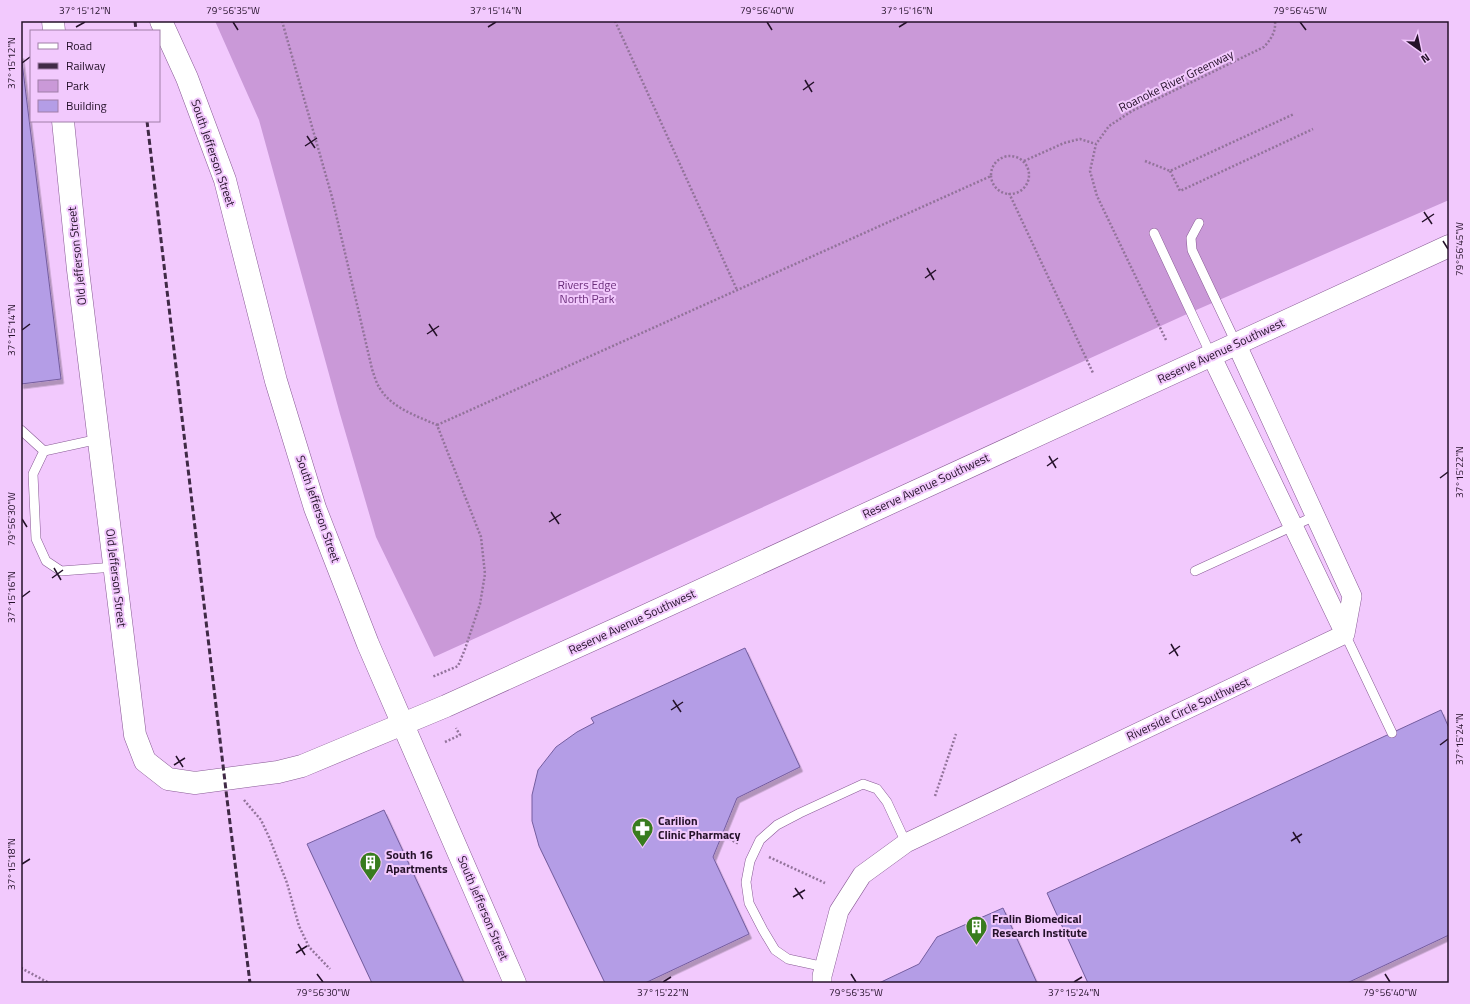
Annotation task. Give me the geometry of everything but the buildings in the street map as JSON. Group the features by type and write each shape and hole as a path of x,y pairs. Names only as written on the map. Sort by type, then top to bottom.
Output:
{"main road":[{"name":"South Jefferson Street","path":"161,21 187,78 225,180 276,381 313,501 368,644 515,983"},
{"name":"Old Jefferson Street","path":"63,122 78,270 135,735 145,761 168,779 195,782 278,772 302,766 403,724"},
{"name":"Reserve Avenue Southwest","path":"403,724 625,625 1449,246"}],"street":[{"path":"1236,344 1352,596 1345,634"},
{"path":"1211,355 1345,634"},
{"name":"Riverside Circle Southwest","path":"823,975 839,911 862,875 906,843 1345,634"}],"lane":[{"path":"1199,223 1191,238 1192,250 1236,344"},
{"path":"1154,233 1211,355"},
{"path":"21,430 44,451"},
{"path":"44,451 99,439"},
{"path":"44,451 33,474 36,539 46,561 61,571 115,567"},
{"path":"1196,571 1315,516"},
{"path":"1345,634 1392,733"},
{"path":"823,975 788,959 775,950 749,903 746,882 750,861 760,840 777,825 864,784 877,789 887,802 906,843"}],"path":[{"path":"282,21 332,198 372,369 380,388 389,399 404,410 437,424 481,537 484,574 480,604 465,649 458,666 432,677"},
{"path":"615,21 737,290"},
{"name":"Roanoke River Greenway","path":"1166,340 1097,196 1090,171 1096,144 1109,126 1132,111 1264,47 1272,39 1275,27 1274,21"},
{"path":"1170,171 1294,114"},
{"path":"1145,161 1170,171 1180,191 1313,129"},
{"path":"1024,161 1064,143 1080,139 1096,144"},
{"path":"1012,156 1018,157 1024,161 1029,173 1028,180 1021,190 1009,194 995,186 991,176 995,164 1000,159 1012,156"},
{"path":"437,424 991,176"},
{"path":"1009,194 1093,373"},
{"path":"445,742 460,735 454,724"},
{"path":"935,796 956,734"},
{"path":"224,779 252,808 261,820 287,883 299,926 309,947 330,970"},
{"path":"722,835 826,883"},
{"path":"21,968 49,983"}],"green space":[{"name":"Rivers Edge North Park","path":"215,21 1449,21 1449,200 1187,314 434,657 376,537 340,414 259,120"}],"railway":[{"path":"135,21 136,30"},
{"path":"147,122 250,983"}],"place":[{"name":"Carilion Clinic Pharmacy","path":"642,848"},
{"name":"South 16 Apartments","path":"371,882"},
{"name":"Fralin Biomedical Research Institute","path":"976,946"}]}
